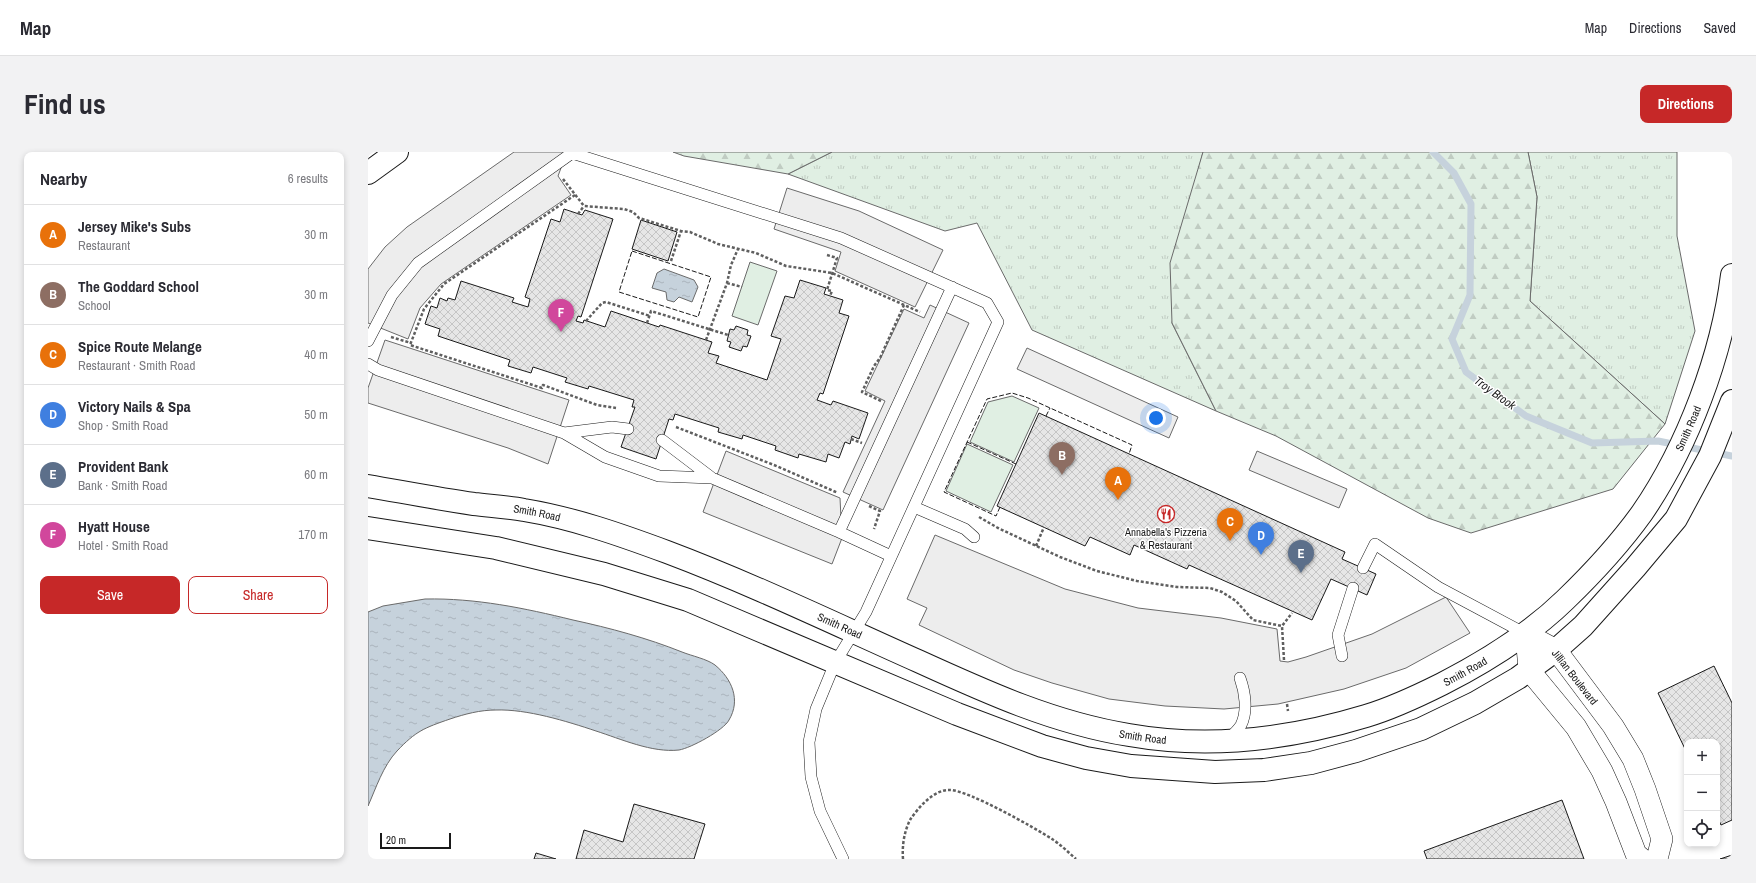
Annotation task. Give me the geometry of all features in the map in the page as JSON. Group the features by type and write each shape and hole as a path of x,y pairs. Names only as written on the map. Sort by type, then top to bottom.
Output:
{"street":[{"path":"368,173 397,152"},
{"name":"Smith Road","path":"368,486 474,504 522,509 570,520 666,552 732,578 986,692 1037,712 1129,736 1175,741 1227,741 1295,734 1334,726 1406,702 1467,672 1526,634 1555,611 1587,580 1618,544 1644,509 1670,466 1706,387 1719,342 1731,285"},
{"path":"368,528 496,548 604,574 688,600 957,714 1042,746 1086,758 1131,766 1214,772 1264,770 1311,763 1356,751 1421,728 1468,706 1529,670 1556,650 1583,626 1636,568 1676,519 1710,456 1731,404"},
{"path":"1526,634 1529,670 1576,727 1605,777 1636,854 1642,859"},
{"name":"Jillian Boulevard","path":"1526,634 1556,650 1613,726 1633,759 1646,789 1662,839 1657,859"}],"lane":[{"path":"368,341 392,295 418,263 572,153 840,238 986,302 998,322 866,612 835,663 816,709 809,742 811,776 820,811 843,859"},
{"path":"839,532 952,287"},
{"path":"368,364 378,370 564,433 605,457 659,476 712,478"},
{"path":"564,433 612,427 628,429"},
{"path":"662,440 712,478 839,532 891,556"},
{"path":"914,506 965,529 974,537"},
{"path":"1362,568 1375,544 1458,599 1481,608 1526,634"},
{"path":"1342,656 1338,635 1353,588"},
{"path":"1227,741 1240,725 1245,712 1243,687 1240,678"}],"path":[{"path":"553,166 584,206 624,209 633,212 639,218 681,231 690,232 718,244 756,253 786,266 832,273 920,312"},
{"path":"411,343 424,309 444,284 575,195"},
{"path":"578,214 584,206"},
{"path":"671,262 681,231"},
{"path":"706,340 727,283 731,265 738,249"},
{"path":"827,255 837,258 827,290 832,291 830,296"},
{"path":"727,283 742,288"},
{"path":"586,321 602,303 606,302 650,316"},
{"path":"878,408 882,401 862,392 874,366 880,358 904,305"},
{"path":"647,323 651,311 728,335"},
{"path":"391,337 411,343 410,345 542,388 543,385 597,405 620,409"},
{"path":"673,426 774,465 839,493"},
{"path":"859,450 866,436"},
{"path":"851,439 862,443"},
{"path":"976,515 998,528 1067,560 1117,577 1177,587 1210,588 1222,592 1236,601 1254,620 1282,626"},
{"path":"1036,546 1044,527"},
{"path":"1284,660 1282,626 1292,613"},
{"path":"903,859 905,833 910,821 923,804 934,794 950,789 968,794 1053,839 1076,859"}],"green space":[{"path":"673,152 832,152 788,174 684,156"},
{"path":"832,152 1203,152 1195,184 1172,323 1216,411 1032,330 977,223 945,231 788,174"},
{"path":"1203,152 1528,152 1537,197 1530,301 1665,424 1613,489 1471,533 1428,518 1276,436 1216,411 1172,323 1170,263"},
{"path":"1528,152 1677,152 1677,236 1695,331 1665,424 1530,301 1537,197"},
{"path":"750,262 777,271 758,325 732,316"},
{"path":"1012,396 1039,408 1014,462 970,442 988,402"},
{"path":"967,444 1013,465 991,512 946,491"}],"shaded area":[{"path":"514,152 567,152 558,176 571,195 441,284 420,308 408,339 368,323 368,269 385,247 407,227"},
{"path":"787,188 859,211 943,250 915,307 835,271 841,252 774,229"},
{"path":"930,305 969,323 883,510 843,492 885,401 865,391 904,309 924,318"},
{"path":"385,340 569,400 548,464 508,448 368,403 368,388"},
{"path":"1027,348 1178,417 1169,438 1017,369"},
{"path":"726,451 840,498 842,538 832,564 703,512"},
{"path":"1257,451 1347,489 1339,508 1249,470"},
{"path":"935,535 1065,589 1138,608 1221,618 1277,629 1280,661 1288,662 1306,657 1372,634 1446,597 1470,633 1406,668 1344,689 1278,704 1224,709 1165,706 1109,699 1052,683 1014,670 919,625 927,608 907,599"}],"water":[{"path":"664,269 694,280 698,287 692,302 679,297 674,302 667,300 666,292 652,288 657,273"},
{"path":"425,599 481,602 536,612 601,626 655,642 704,659 715,665 730,683 734,698 733,712 729,720 721,729 691,746 679,750 658,749 637,745 572,723 520,711 496,710 467,714 427,728 415,734 404,744 388,763 380,777 368,806 368,612 383,606"}],"building":[{"path":"564,209 582,215 585,210 613,219 581,317 578,316 576,321 583,323 584,320 605,327 611,311 659,327 660,325 712,342 708,353 719,356 716,363 767,380 781,339 771,336 785,296 794,298 800,280 826,288 824,294 843,300 839,313 849,316 823,394 820,393 817,400 831,405 833,401 868,413 859,439 852,436 850,444 845,442 839,458 828,454 826,462 799,454 798,458 775,450 776,446 743,435 742,439 718,432 719,428 675,414 673,420 669,419 656,459 621,447 635,407 632,407 634,400 589,386 588,389 565,382 567,378 533,367 531,373 508,366 510,360 438,336 440,329 425,324 431,306 437,308 440,298 447,301 448,298 455,300 461,281 514,298 512,302 528,307 530,299 525,297 551,219 560,222"},
{"path":"641,220 677,232 668,261 632,249"},
{"path":"736,326 748,330 747,335 751,336 747,347 743,346 741,351 729,347 731,342 727,341 730,329 734,330"},
{"path":"1039,413 1345,552 1342,559 1376,574 1367,595 1331,579 1312,620 1189,565 1187,569 1134,545 1130,555 1090,537 1085,546 997,506"},
{"path":"1714,666 1732,703 1732,820 1721,825 1720,823 1720,739 1684,739 1684,747 1658,693"},
{"path":"1562,800 1584,859 1427,859 1424,851"},
{"path":"634,804 705,824 694,859 576,859 584,830 623,842"},
{"path":"536,853 556,859 534,859"},
{"path":"1732,855 1732,859 1720,859"}],"waterway":[{"name":"Troy Brook","path":"1433,152 1454,173 1471,204 1470,295 1452,339 1466,372 1526,416 1592,443 1658,441 1732,456"}],"fence":[{"path":"632,251 711,277 698,317 619,292 632,251"},
{"path":"1000,507 996,516 944,492 987,399 1012,393 1028,398 1132,445 1129,454"},
{"path":"1046,416 1050,408"},
{"path":"967,442 1016,464"}],"place":[{"name":"Hyatt House","path":"561,332"},
{"name":"The Goddard School","path":"1062,475"},
{"name":"Jersey Mike's Subs","path":"1118,500"},
{"name":"Annabella's Pizzeria & Restaurant","path":"1166,514"},
{"name":"Spice Route Melange","path":"1230,541"},
{"name":"Victory Nails & Spa","path":"1261,555"},
{"name":"Provident Bank","path":"1301,573"}]}
